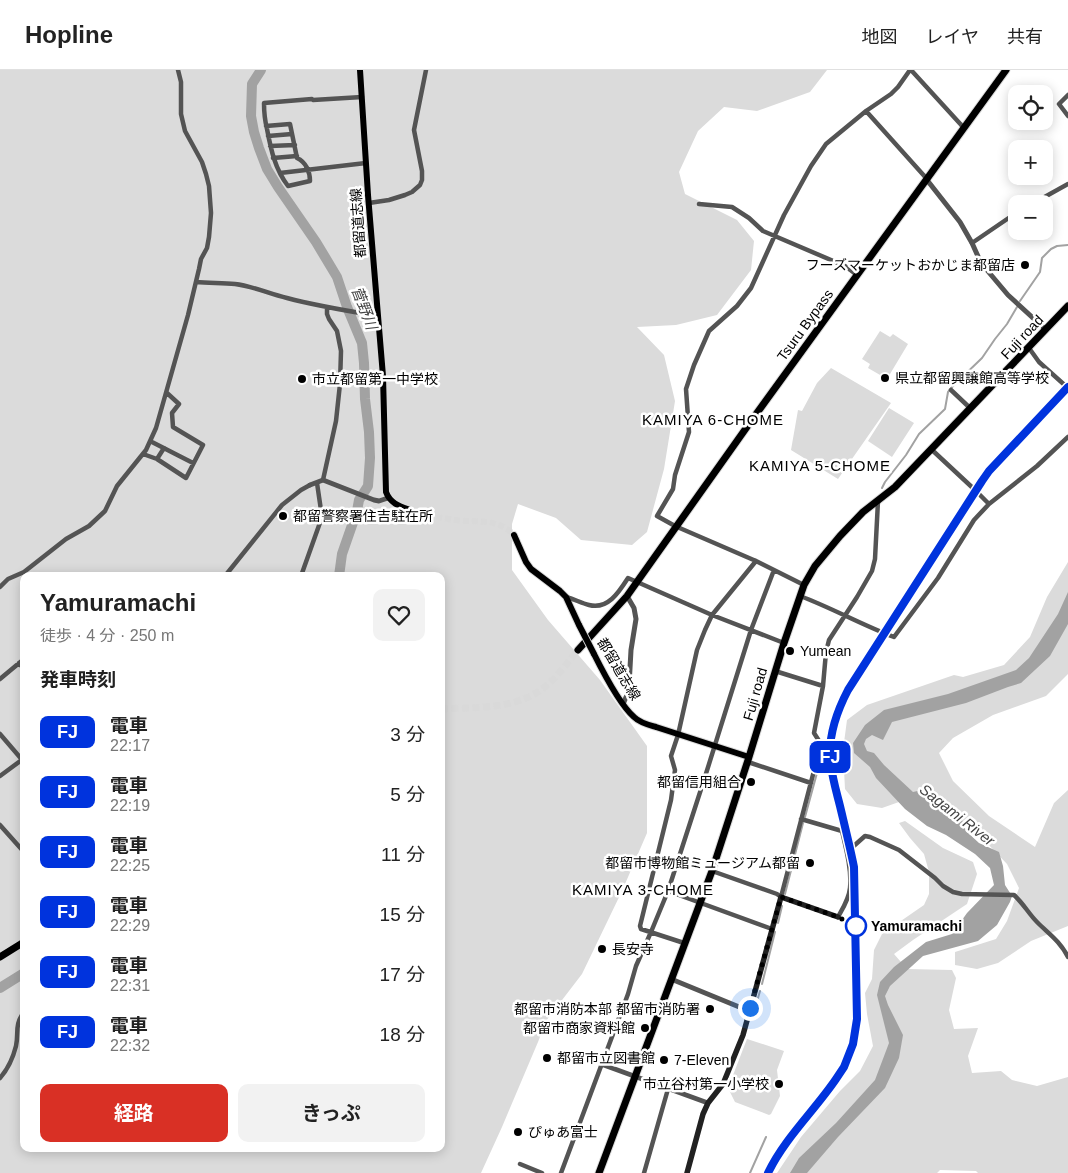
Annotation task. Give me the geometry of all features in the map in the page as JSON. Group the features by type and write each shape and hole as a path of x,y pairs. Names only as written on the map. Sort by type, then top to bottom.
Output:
{"highway":[{"name":"Tsuru Bypass","path":"627,596 1006,70"},
{"name":"Fuji road","path":"599,1173 712,871 804,585 815,566 862,512 895,487 1068,306"},
{"path":"578,650 627,596"},
{"path":"0,957 20,944"}],"main road":[{"name":"都留道志線","path":"360,70 382,376 386,492 388,498"},
{"path":"388,498 392,502 410,510"},
{"name":"都留道志線","path":"514,535 531,569 566,597 613,689 631,714 639,720 678,735 715,746 749,760"},
{"path":"688,1173 698,1130 708,1103 723,1084 743,1035 781,897 838,917"}],"street":[{"path":"28,572 66,539 89,526 105,511 117,486 146,450 156,428 201,259 207,248 211,213 209,186 202,162 185,131 178,70"},
{"path":"369,203 405,195 420,185 422,171 414,130 426,70"},
{"path":"804,585 657,516 673,488 675,475 689,432 686,389 694,365 709,331 737,306 751,288 784,214 811,166 826,144 866,111 891,94 910,70 964,128"},
{"path":"1068,94 1059,104 1068,116"},
{"path":"266,126 290,124 297,158 306,163 310,181 288,186 280,173 270,146 266,126 264,104 362,97"},
{"path":"866,111 927,180 960,222 972,242 981,263 998,284 1045,329"},
{"path":"268,136 292,134"},
{"path":"270,146 295,145"},
{"path":"273,158 297,156"},
{"path":"280,173 366,163"},
{"path":"1048,195 1068,184"},
{"path":"699,204 732,207 749,218 763,231 774,237 845,266 857,275"},
{"path":"972,242 1008,219"},
{"path":"196,282 252,287 278,296 378,316"},
{"path":"302,572 322,517 320,481 336,421 340,384 341,351 337,331 327,314 327,307"},
{"path":"1029,348 1038,362 1068,388"},
{"path":"952,390 970,408"},
{"path":"142,454 157,459 186,478 203,445 173,427 172,413 179,404 166,393"},
{"path":"800,596 894,637 938,578 974,520 989,504 1037,466 1068,437"},
{"path":"150,441 193,463"},
{"path":"157,459 164,448"},
{"path":"931,449 989,504"},
{"path":"230,570 282,505 310,485 320,481 374,500 380,501 388,498"},
{"path":"712,871 781,897 821,744 814,733 823,686 826,652 829,640 872,571 878,501"},
{"path":"684,944 641,929 640,926 671,800 675,770 671,756 678,735 697,650 704,630 712,614 756,561"},
{"path":"561,1173 628,994 636,966 668,891 751,630 774,570"},
{"path":"0,587 8,579 20,576"},
{"path":"566,597 588,605 602,605 619,593 628,578 784,643"},
{"path":"623,704 629,686 631,650 636,619 634,608 627,596"},
{"path":"0,679 19,663"},
{"path":"775,671 823,686"},
{"path":"0,734 20,757"},
{"path":"749,760 811,783"},
{"path":"0,776 20,762"},
{"path":"801,819 842,832 847,852 851,887 844,908 838,917"},
{"path":"0,825 20,848"},
{"path":"847,852 865,836 870,837 899,850 953,892 962,894 1011,894 1016,896 1036,921 1062,946 1068,957"},
{"path":"668,891 772,929"},
{"path":"671,979 749,1011"},
{"path":"0,1078 9,1066 16,1045 20,1018"},
{"path":"601,1064 708,1103"},
{"path":"650,1173 644,1172 668,1089"},
{"path":"520,1164 542,1173"}],"shaded area":[{"path":"0,70 827,70 810,92 757,111 724,107 698,131 679,172 685,194 737,220 754,241 751,270 717,315 676,325 637,327 664,355 675,401 664,469 647,532 632,545 581,540 556,518 518,504 512,524 512,570 548,620 600,680 647,746 647,833 622,891 582,974 546,1021 481,1173 0,1173"},
{"path":"880,331 890,337 893,334 908,344 887,379 868,368 870,364 862,359"},
{"path":"831,368 891,403 838,479 791,450 798,410 802,411 817,383"},
{"path":"889,408 914,423 892,457 868,441"},
{"path":"1068,562 1068,674 1046,696 993,715 953,738 939,753 953,781 989,816 1035,847 1054,803 1068,790 1068,926 1031,941 998,963 977,969 955,965 955,952 996,939 1007,921 1019,888 1007,864 986,842 947,810 916,796 882,808 857,804 845,789 843,750 847,720 867,705 954,675 963,677 1004,665 1030,637 1047,597"},
{"path":"905,821 943,848 973,862 977,874 967,904 894,954 907,969 952,970 956,978 949,1010 954,1029 978,1028 968,1056 972,1073 1001,1071 1012,1080 1037,1086 1068,1077 1068,1173 978,1173 976,1171 940,1170 937,1173 777,1173 801,1137 840,1091 860,1071 873,1046 865,993 872,979 874,950 882,934 924,905 929,894 929,872 924,854 899,823"},
{"path":"747,1039 784,1051 777,1070 780,1096 769,1115 735,1102 728,1088"}],"water":[{"name":"Sagami River","path":"1068,592 1068,624 1050,656 1021,683 966,703 892,722 883,740 872,735 866,739 864,744 867,751 874,753 913,792 922,790 961,817 966,831 979,843 999,852 1005,885 1012,896 997,925 978,941 923,956 890,986 885,996 903,1035 899,1058 885,1088 807,1173 790,1173 799,1158 836,1123 875,1080 889,1043 877,995 880,982 894,967 926,942 952,934 967,913 994,885 990,868 975,854 946,835 927,826 905,809 876,778 870,767 854,753 853,743 865,725 884,710 948,694 1016,670 1029,658 1058,614"}],"waterway":[{"name":"菅野川","path":"261,70 252,84 251,116 259,148 267,169 337,277 362,343 369,432 368,486 359,500 342,554 340,572"},
{"path":"1020,301 1040,272 1042,258 1051,249 1057,246 1068,245"},
{"path":"882,488 919,434 945,409 948,392 982,358 1017,307"},
{"path":"805,817 820,755"},
{"path":"785,894 803,823"},
{"path":"778,923 782,906"},
{"path":"762,984 775,932"},
{"name":"菅野川","path":"0,988 20,976"},
{"path":"758,998 760,991"},
{"path":"750,1173 766,1137"}],"tunnel":[{"path":"410,510 449,519 493,523 500,525 514,535"},
{"path":"445,709 496,706 535,694 559,673 578,650"}],"railway":[{"path":"768,1173 790,1138 840,1072 849,1053 857,1024 856,898 853,862 833,782 830,755 831,738 837,713 848,690 989,471 1068,387"}],"train":[{"name":"FJ","path":"768,1173 784,1146 814,1109 844,1067 855,1033 857,1009 854,867 833,778 830,756 832,736 839,710 848,690 975,490 989,471 1068,387"}],"place":[{"name":"フーズマーケットおかじま都留店","path":"1025,265"},
{"name":"県立都留興譲館高等学校","path":"885,378"},
{"name":"市立都留第一中学校","path":"302,379"},
{"name":"都留警察署住吉駐在所","path":"283,516"},
{"name":"Yumean","path":"790,651"},
{"name":"都留信用組合","path":"751,782"},
{"name":"都留市博物館ミュージアム都留","path":"810,863"},
{"name":"Yamuramachi","path":"856,926"},
{"name":"長安寺","path":"602,949"},
{"name":"都留市消防本部 都留市消防署","path":"710,1009"},
{"name":"都留市商家資料館","path":"645,1028"},
{"name":"都留市立図書館","path":"547,1058"},
{"name":"7-Eleven","path":"664,1060"},
{"name":"市立谷村第一小学校","path":"779,1084"},
{"name":"ぴゅあ富士","path":"518,1132"}],"district":[{"name":"KAMIYA 6-CHOME","path":"713,420"},
{"name":"KAMIYA 5-CHOME","path":"820,466"},
{"name":"KAMIYA 3-CHOME","path":"643,890"}],"route":[{"path":"750,1008 781,897 838,917 856,926"}]}
